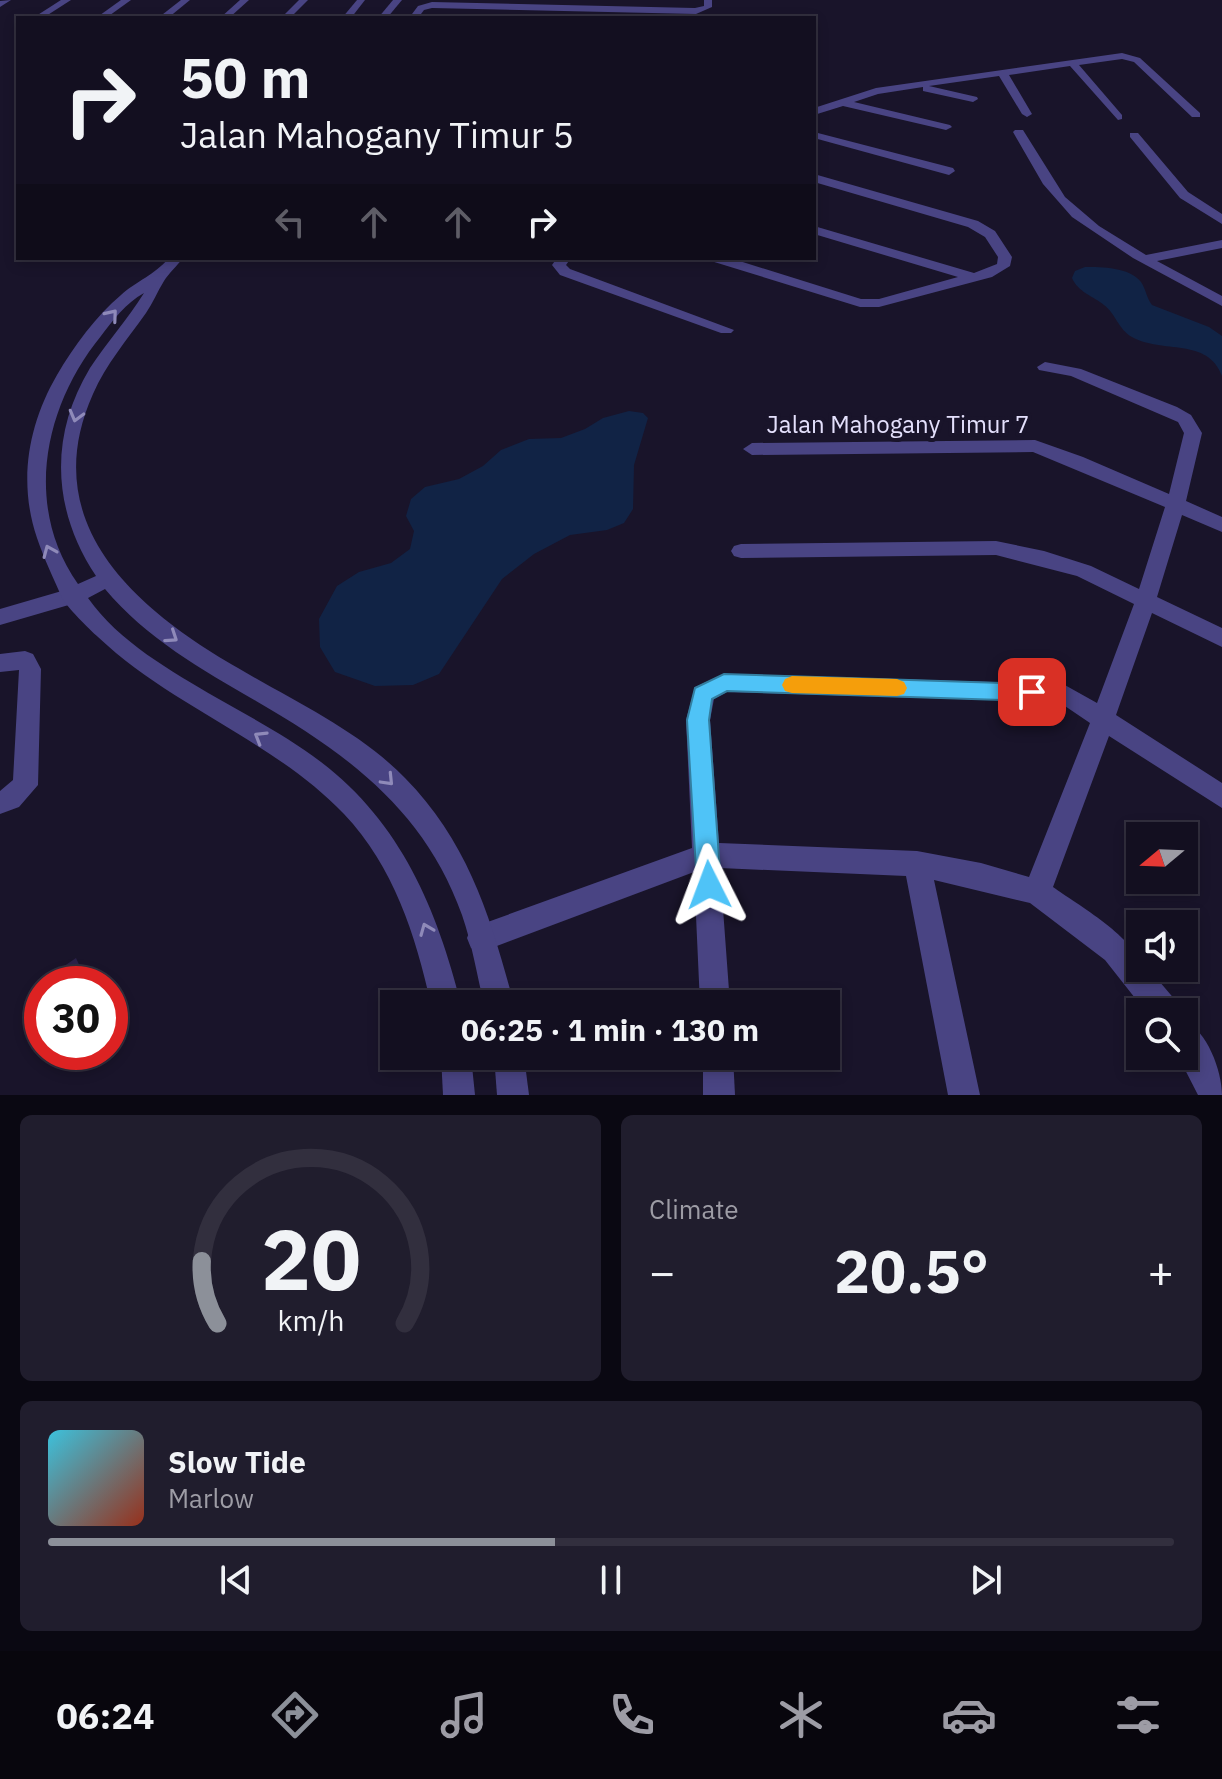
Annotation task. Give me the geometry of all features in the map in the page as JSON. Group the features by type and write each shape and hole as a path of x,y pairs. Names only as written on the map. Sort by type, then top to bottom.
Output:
{"street":[{"path":"0,4 7,0"},
{"path":"40,16 67,0"},
{"path":"103,16 127,0"},
{"path":"165,16 186,0"},
{"path":"226,16 245,0"},
{"path":"287,16 304,0"},
{"path":"348,16 361,0"},
{"path":"384,16 398,0"},
{"path":"415,16 425,6 580,4 696,11 708,7 708,0"},
{"path":"816,111 876,91 1130,57 1196,115"},
{"path":"1072,63 1118,117"},
{"path":"1003,74 1027,114"},
{"path":"916,86 973,99"},
{"path":"840,102 946,127"},
{"path":"1019,132 1061,200 1088,222 1145,259 1222,302"},
{"path":"1134,135 1184,195 1222,220"},
{"path":"816,136 949,171"},
{"path":"722,260 860,303 879,303 972,278 1003,266 1005,257 990,234 973,224 816,179"},
{"path":"816,231 972,278"},
{"path":"1145,259 1222,244"},
{"path":"174,260 158,278 127,297 66,372 46,412 36,451 34,495 46,548 72,596 111,640 160,675 297,759 351,804 396,860 430,935 443,990"},
{"path":"562,261 565,272 726,330"},
{"path":"158,278 150,298 94,372 77,408 69,445 69,486 81,534 108,579 144,618 190,650 328,730 386,776 435,835 476,915 495,990"},
{"path":"1037,892 1146,600 1178,505 1193,433 1185,419 1075,372 1045,367"},
{"name":"Jalan Mahogany Timur 7","path":"752,449 1035,446 1077,461 1222,525"},
{"path":"741,551 996,548 1044,558 1084,571 1222,638"},
{"path":"0,617 72,596 108,579"},
{"path":"0,663 25,660 30,669 25,785 10,799 0,803"},
{"path":"714,990 698,720 703,694 724,683 1063,693 1222,797"},
{"path":"481,938 707,855 917,864 981,876 1037,892 1115,950 1154,998"},
{"path":"917,864 964,1095"},
{"path":"1198,1063 1215,1095"},
{"path":"457,1070 459,1095"},
{"path":"510,1070 513,1095"},
{"path":"718,1070 719,1095"}],"water":[{"path":"1085,267 1130,273 1141,282 1152,305 1209,327 1222,336 1222,376 1215,364 1195,351 1144,342 1127,334 1108,309 1075,283 1072,278 1075,271"},
{"path":"629,411 643,413 648,418 634,465 633,509 624,523 607,530 570,535 534,554 502,579 439,674 413,685 375,686 335,672 320,647 319,619 337,586 359,572 391,563 410,549 414,531 406,516 411,499 425,487 459,479 483,466 501,450 529,439 561,438 603,418"}],"building":[{"path":"76,958 80,966 64,966"}],"slow traffic":[{"path":"792,685 897,688"}],"route":[{"path":"709,885 698,720 703,694 724,683 1032,692"}]}
